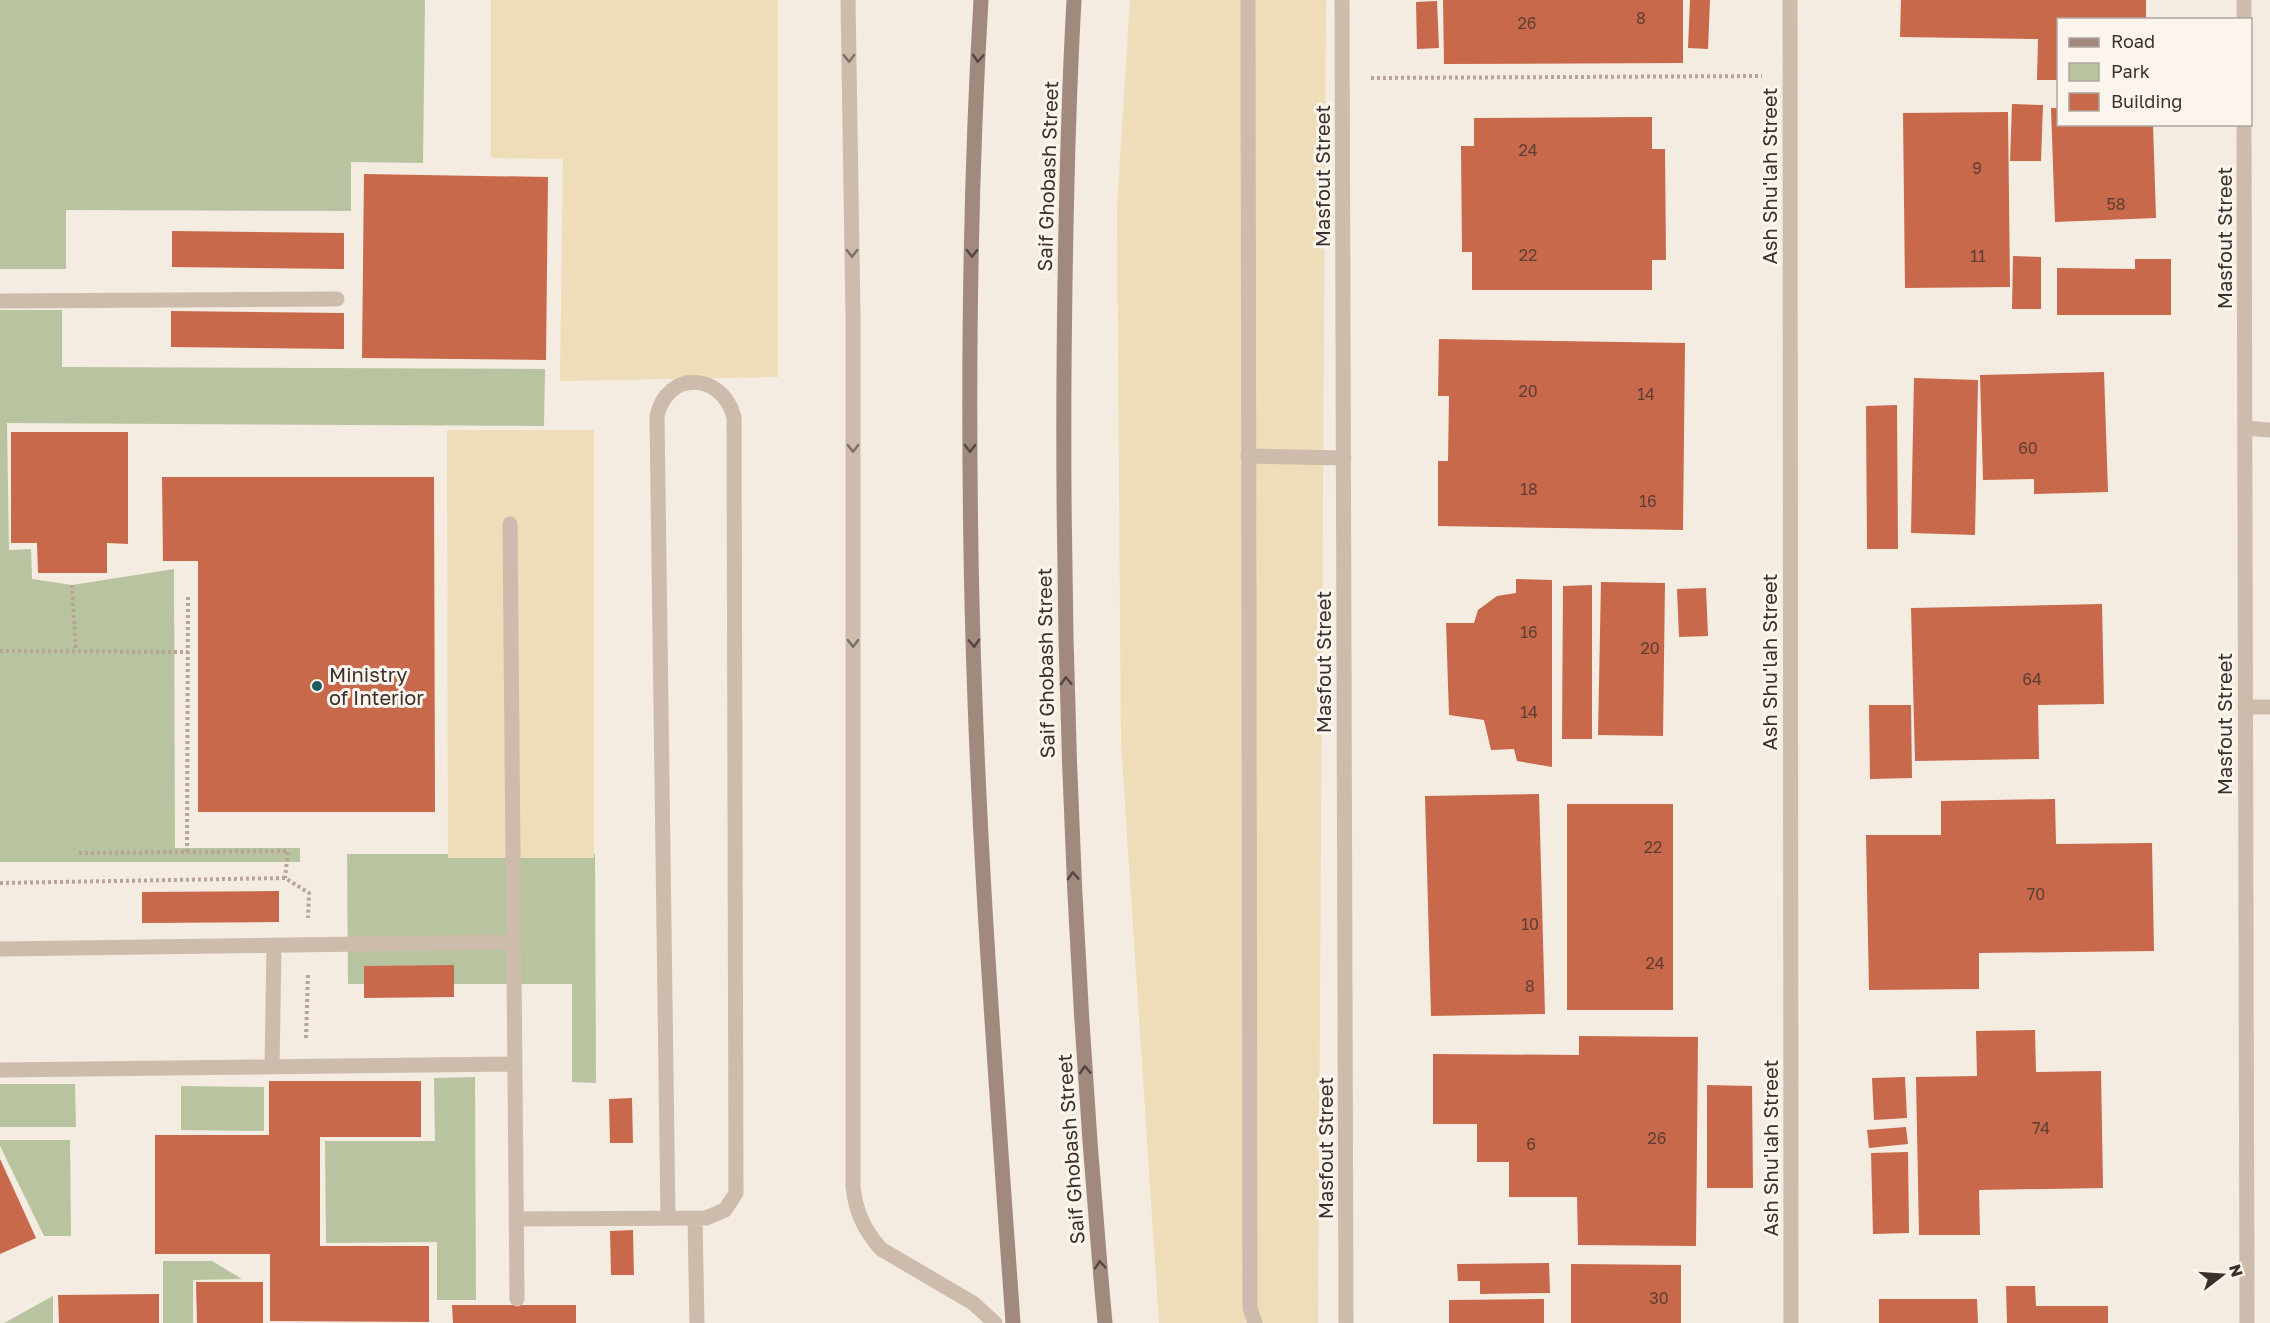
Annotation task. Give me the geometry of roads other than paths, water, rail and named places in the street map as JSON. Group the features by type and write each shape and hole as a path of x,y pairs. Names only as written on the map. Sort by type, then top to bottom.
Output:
{"street":[{"path":"849,0 853,316 853,1186 855,1203 861,1221 869,1236 881,1249 973,1303 995,1323"},
{"path":"981,0 972,247 971,552 986,917 1013,1323"},
{"name":"Saif Ghobash Street","path":"1074,0 1065,247 1063,499 1065,628 1072,859 1089,1147 1105,1323"},
{"path":"1248,0 1250,1308 1255,1323"},
{"name":"Masfout Street","path":"1342,0 1346,1323"},
{"name":"Ash Shu'lah Street","path":"1790,0 1791,1323"},
{"path":"2244,0 2244,18"},
{"name":"Masfout Street","path":"2244,126 2247,1323"},
{"path":"0,301 337,299"},
{"path":"517,1219 695,1219 716,1215 725,1210 736,1193 734,417 724,396 710,386 699,383 686,384 669,393 657,416 668,1218"},
{"path":"2245,428 2270,430"},
{"path":"1248,456 1344,458"},
{"path":"510,524 517,1299"},
{"path":"2245,707 2270,707"},
{"path":"0,949 514,942"},
{"path":"272,1067 274,946"},
{"path":"0,1070 515,1064"},
{"path":"695,1219 697,1323"}],"place":[{"name":"Ministry of Interior","path":"317,686"}]}
